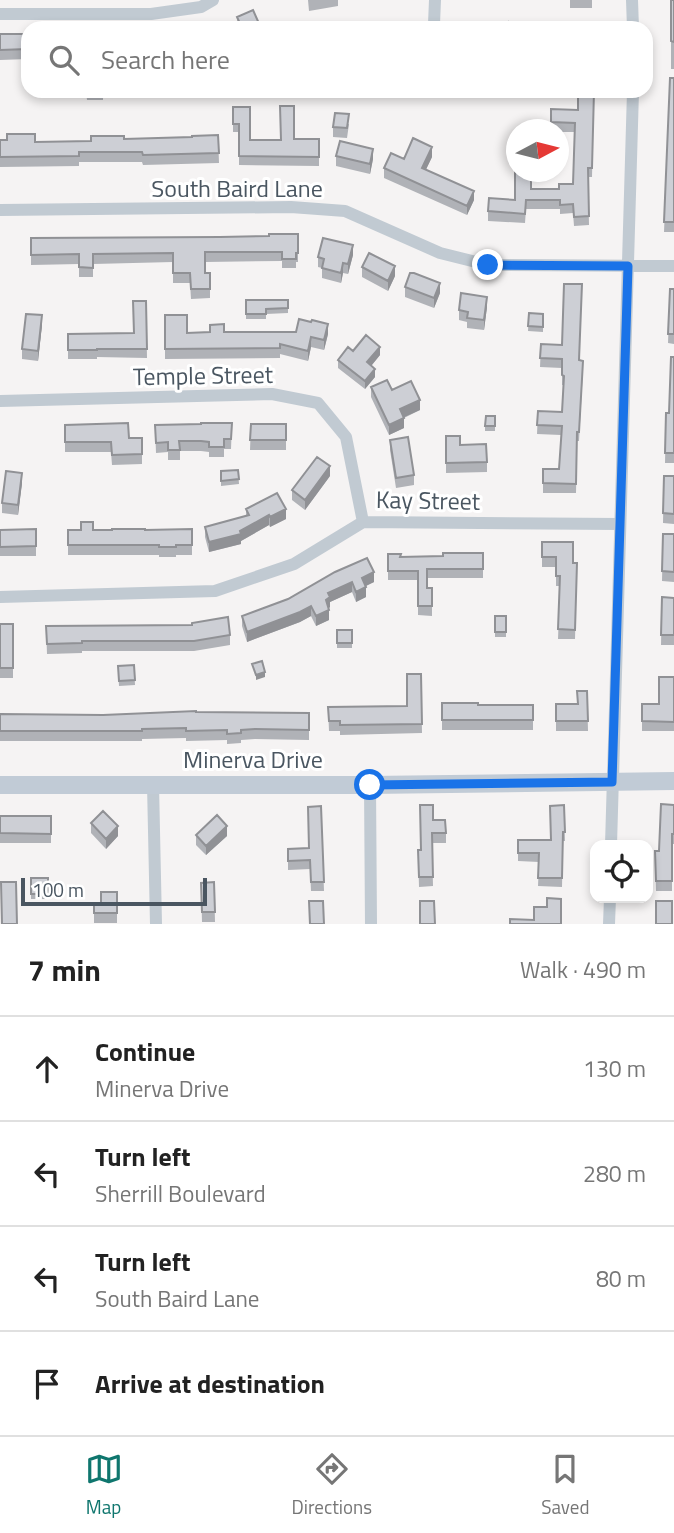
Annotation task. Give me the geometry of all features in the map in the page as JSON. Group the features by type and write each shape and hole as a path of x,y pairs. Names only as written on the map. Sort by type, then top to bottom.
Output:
{"street":[{"path":"150,0 151,14"},
{"path":"0,14 151,14 201,6 213,0"},
{"path":"434,21 435,0"},
{"path":"632,0 633,21"},
{"path":"611,840 633,98"},
{"name":"South Baird Lane","path":"0,210 291,207 345,211 440,253 488,265 674,266"},
{"name":"Temple Street","path":"0,401 272,394 318,403 346,437 363,522"},
{"name":"Kay Street","path":"0,597 215,591 294,564 363,522 620,524"},
{"name":"Minerva Drive","path":"0,785 370,785 674,781"},
{"path":"153,784 156,924"},
{"path":"370,785 371,924"},
{"path":"610,903 610,924"}],"building":[{"path":"671,0 674,0 674,42 671,41"},
{"path":"253,10 258,21 239,21 237,17"},
{"path":"0,34 21,34 21,49 0,50"},
{"path":"670,78 674,78 674,222 664,222"},
{"path":"578,98 594,98 592,168 588,168 589,216 574,217 573,204 560,205 560,200 526,200 525,214 488,211 489,198 515,200 515,182 531,182 531,189 559,189 559,184 573,184 575,123 569,123 569,119 551,119 551,109 578,110"},
{"path":"280,106 294,106 294,139 319,139 319,157 239,156 239,124 233,124 233,107 250,107 250,140 281,140"},
{"path":"335,113 349,114 347,128 333,127"},
{"path":"7,134 35,134 35,142 91,141 91,136 124,136 124,139 218,135 219,153 143,155 142,152 79,152 79,156 0,157 0,140 7,140"},
{"path":"413,138 432,147 422,168 474,191 467,206 384,168 391,153 404,159"},
{"path":"340,141 373,149 370,164 336,156"},
{"path":"298,234 296,259 282,259 282,252 205,252 205,273 210,273 210,289 191,289 190,273 173,273 173,253 93,254 93,268 79,267 79,254 31,255 31,238 220,237"},
{"path":"323,238 353,245 348,264 343,263 341,273 322,268 324,259 318,257"},
{"path":"369,253 395,266 388,281 362,267"},
{"path":"410,273 440,283 434,298 405,287"},
{"path":"564,284 582,284 579,360 583,361 576,484 543,483 543,469 559,469 562,426 537,425 538,411 562,412 562,359 540,358 541,344 562,345"},
{"path":"670,289 674,289 674,334 668,334"},
{"path":"461,293 487,297 484,320 467,318 468,312 459,310"},
{"path":"246,300 288,300 288,308 266,309 266,314 246,314"},
{"path":"133,301 146,301 147,349 68,350 68,334 134,333"},
{"path":"529,313 543,314 543,327 528,326"},
{"path":"26,314 42,315 38,351 22,349"},
{"path":"165,315 187,315 187,333 210,332 210,325 224,324 224,332 296,332 299,319 328,324 324,340 311,337 308,351 280,344 280,348 165,349"},
{"path":"366,335 380,347 367,362 375,369 365,381 338,360 348,347 353,351"},
{"path":"671,357 674,357 674,453 665,453 666,413 669,413"},
{"path":"387,380 392,390 411,381 420,400 400,409 404,418 389,425 371,387"},
{"path":"486,416 495,416 495,426 485,426"},
{"path":"128,423 129,438 142,438 142,454 112,455 111,442 65,442 65,425"},
{"path":"232,423 231,439 224,439 224,447 209,447 209,442 179,441 180,450 168,450 168,442 156,443 155,425"},
{"path":"251,424 286,424 286,440 250,440"},
{"path":"446,436 460,436 460,445 486,444 487,462 446,463"},
{"path":"408,437 414,475 396,478 390,440"},
{"path":"317,457 330,466 305,500 292,490"},
{"path":"238,470 239,479 221,481 221,471"},
{"path":"6,471 22,473 18,505 2,503"},
{"path":"664,476 674,476 674,514 663,513"},
{"path":"277,493 286,509 240,531 241,534 209,542 205,527 249,515 246,509"},
{"path":"81,522 93,522 93,530 192,529 192,545 68,545 68,530 81,530"},
{"path":"36,529 36,546 0,547 0,530"},
{"path":"663,534 674,534 674,572 662,571"},
{"path":"542,542 573,542 573,563 577,563 575,630 558,629 560,576 556,576 556,557 542,557"},
{"path":"443,553 483,553 483,569 427,569 427,588 432,588 432,606 418,606 418,571 388,571 388,554 401,554 400,557 443,556"},
{"path":"367,558 374,572 362,578 366,587 356,592 352,582 328,593 330,597 326,600 329,610 316,616 311,606 247,632 242,616 288,599 335,572"},
{"path":"662,597 674,598 674,635 661,635"},
{"path":"495,616 506,616 506,632 495,632"},
{"path":"228,617 230,635 194,641 82,641 47,644 46,626 192,625"},
{"path":"0,624 13,624 13,668 0,668"},
{"path":"337,630 352,630 352,643 337,643"},
{"path":"262,661 265,672 256,675 252,664"},
{"path":"134,665 135,680 119,681 118,666"},
{"path":"407,674 421,674 422,724 340,725 340,721 329,721 328,707 407,706"},
{"path":"659,677 674,677 674,722 642,721 642,704 659,704"},
{"path":"577,691 587,691 588,721 556,721 556,704 578,704"},
{"path":"442,703 533,705 533,720 442,720"},
{"path":"196,711 309,713 309,730 255,729 227,734 227,730 186,731 186,728 142,731 0,731 0,714 103,715"},
{"path":"661,804 674,805 672,881 656,881 655,851 659,851"},
{"path":"420,805 433,805 433,820 445,820 446,833 432,833 433,877 419,877"},
{"path":"564,805 562,878 538,878 539,853 518,853 518,840 551,840 550,806"},
{"path":"321,806 324,882 311,882 310,860 288,861 288,849 309,848 308,807"},
{"path":"103,811 118,826 106,839 91,823"},
{"path":"217,815 227,826 206,846 196,835"},
{"path":"0,816 51,816 51,834 0,833"},
{"path":"31,878 48,878 48,894 31,894"},
{"path":"1,882 16,882 17,924 2,924"},
{"path":"214,882 215,912 202,912 201,883"},
{"path":"101,892 117,892 117,913 94,913 94,904 101,904"},
{"path":"547,898 561,899 561,924 510,924 510,919 534,920 534,907 547,907"},
{"path":"309,901 323,901 324,924 310,924"},
{"path":"420,901 434,901 435,924 420,924"},
{"path":"656,901 672,901 672,924 656,924"}],"route":[{"path":"370,785 612,782 628,266 488,265"}]}
